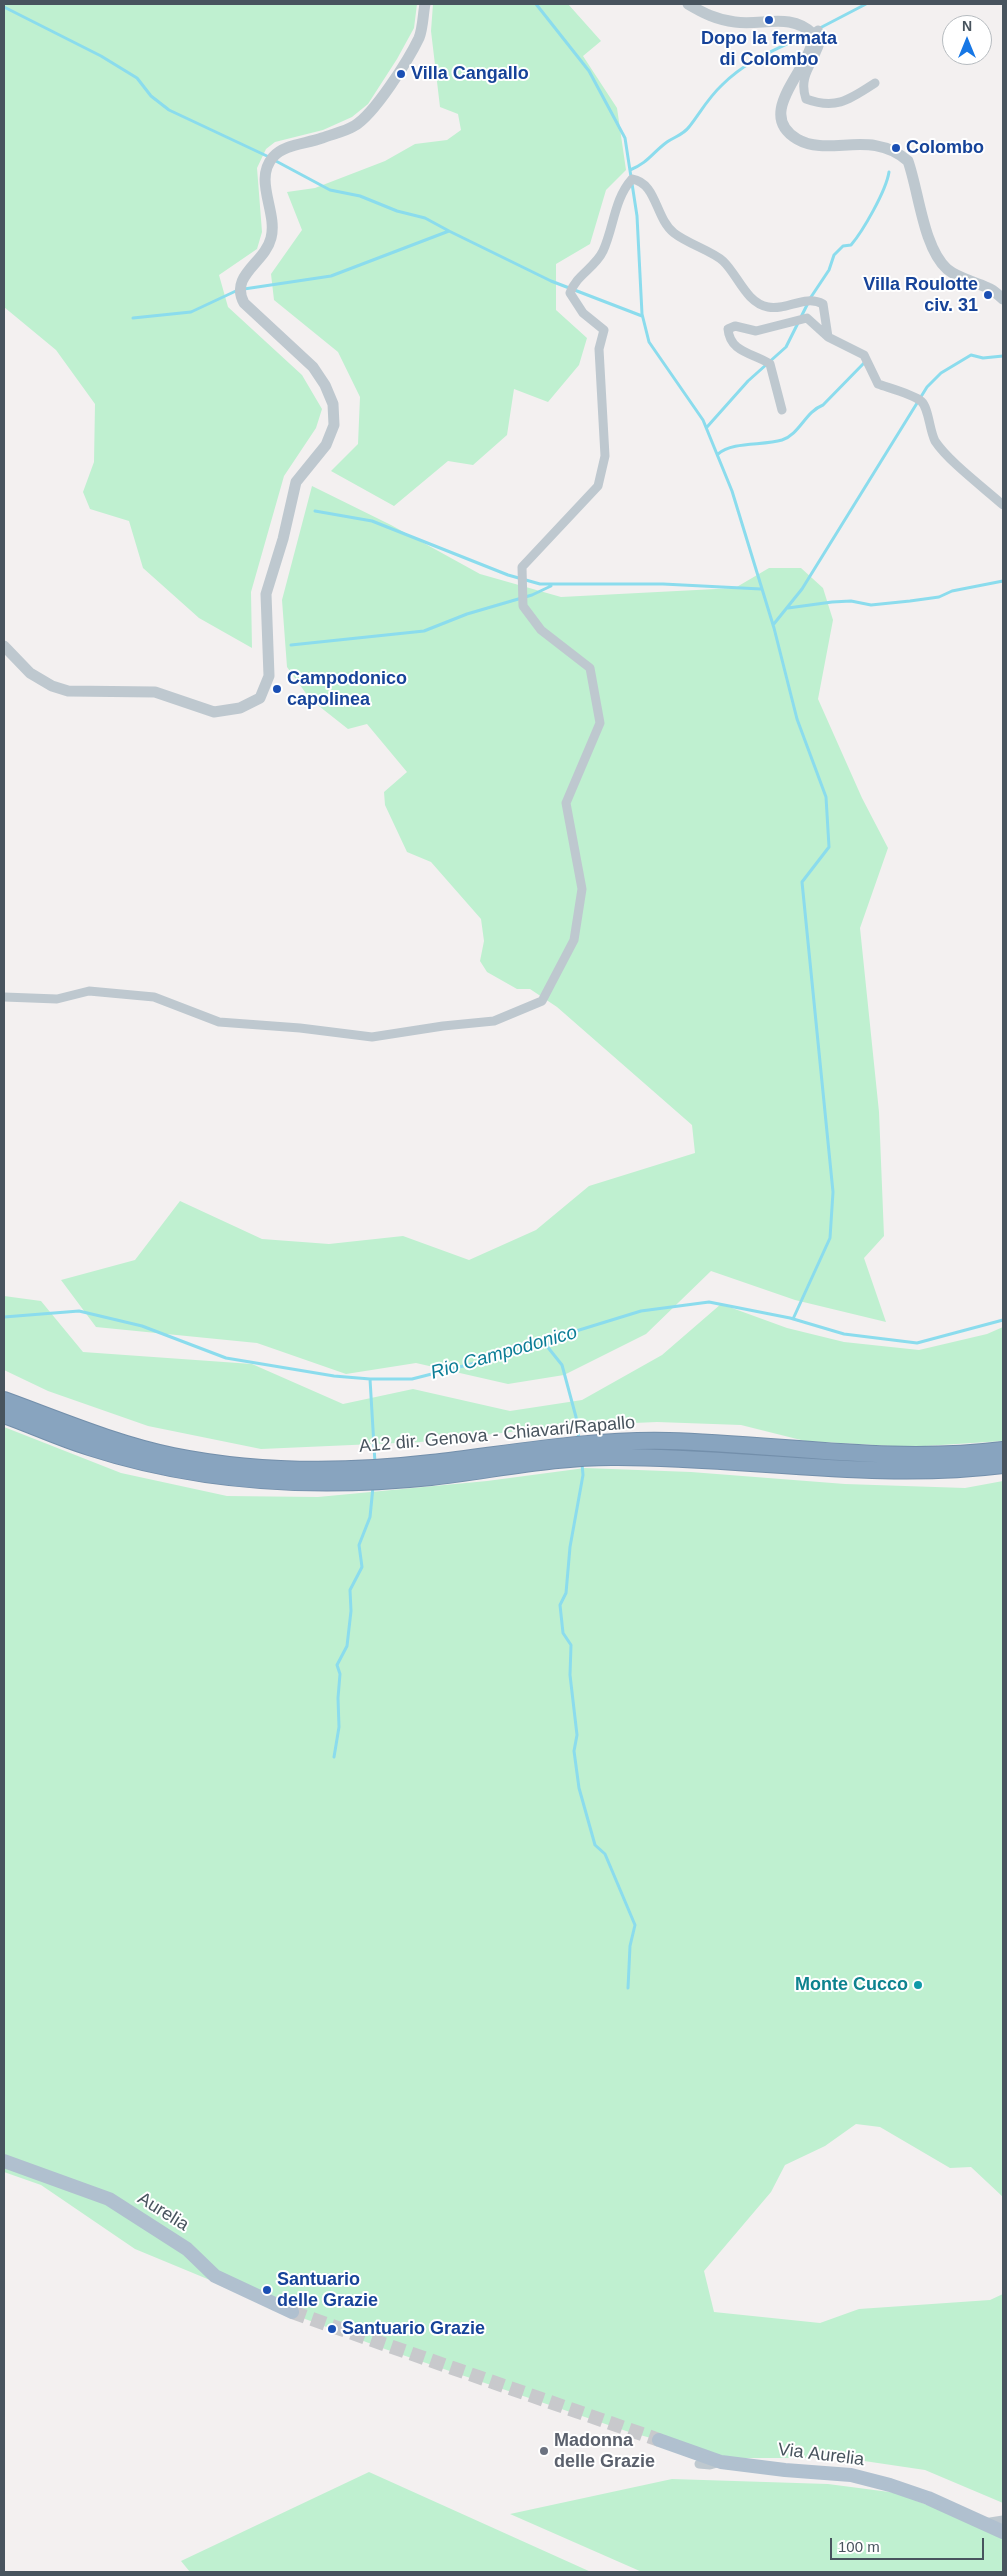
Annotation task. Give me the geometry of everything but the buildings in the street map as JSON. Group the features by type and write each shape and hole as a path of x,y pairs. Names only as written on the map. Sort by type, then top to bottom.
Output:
{"highway":[{"name":"A12 dir. Genova - Chiavari/Rapallo","path":"4,1400 61,1429 257,1475 339,1469 430,1470 670,1441 849,1455 960,1456 1003,1450"},
{"path":"4,1414 61,1429"},
{"path":"613,1449 667,1457 850,1471 964,1470 1003,1465"}],"main road":[{"name":"Aurelia","path":"4,2161 109,2199 187,2249 215,2276 292,2312"},
{"name":"Via Aurelia","path":"659,2440 721,2462 785,2470 851,2474 928,2498 1003,2532"}],"street":[{"path":"4,646 30,673 52,686 68,690 155,692 214,712 240,708 260,698 269,676 266,594 283,540 296,482 326,445 334,425 333,404 325,385 313,367 244,303 240,295 240,282 266,249 271,239 273,226 264,175 267,165 282,149 312,142 354,126 377,104 419,36 424,4"},
{"path":"688,4 721,20 737,23 782,21 799,23 813,34 814,44 810,53 785,93 782,104 782,116 786,128 797,139 811,144 871,144 898,152 908,161 929,240 945,268 956,276 990,288 1003,299"},
{"path":"813,34 818,30 822,36 819,50 807,70 802,87 806,99 824,105 844,102 875,84"},
{"path":"4,998 57,999 89,991 154,997 219,1022 300,1028 372,1037 443,1026 494,1021 542,1001 574,940 582,889 566,803 600,723 590,668 541,630 522,606 522,567 598,486 605,456 599,349 604,330 583,313 570,293 573,283 595,265 603,250 622,190 632,179 640,180 647,185 656,208 672,232 723,261 752,298 766,307 781,308 798,302 816,300 822,304 828,337"},
{"path":"782,410 770,364 745,354 729,338 728,329 735,326 756,331 807,318 828,337 864,355 878,384 921,401 927,410 928,423 935,441 944,452 1003,504"},
{"path":"699,2464 710,2465 721,2462"},
{"path":"981,2523 1003,2520"}],"green space":[{"path":"4,4 417,4 414,28 397,59 368,104 352,117 323,130 275,142 266,149 257,168 262,232 257,249 219,275 228,307 302,375 322,409 316,428 284,476 251,592 252,648 199,618 143,568 129,521 90,509 83,492 94,462 95,404 56,350 4,307"},
{"path":"433,4 568,4 601,41 583,56 617,108 626,170 606,190 590,244 556,264 556,310 587,338 579,365 548,402 514,389 507,435 473,465 448,461 394,506 331,471 358,444 360,397 338,352 274,300 271,274 302,230 287,192 315,188 385,161 415,144 447,140 461,130 458,114 440,107 431,31"},
{"path":"312,486 391,525 480,574 561,597 735,588 769,568 801,568 823,588 833,620 818,699 862,798 888,848 860,928 879,1112 884,1236 864,1258 886,1322 795,1300 711,1271 646,1334 564,1375 508,1384 416,1363 346,1374 257,1343 96,1327 61,1280 135,1260 180,1201 262,1239 329,1244 403,1236 469,1260 536,1230 589,1186 695,1153 692,1125 557,1007 530,989 517,989 487,972 480,961 484,941 481,919 431,862 407,852 385,805 384,792 407,772 367,724 348,729 310,699 287,667 282,600"},
{"path":"4,1296 41,1301 83,1352 252,1364 343,1404 413,1389 510,1411 582,1400 662,1355 721,1304 787,1328 844,1342 919,1350 987,1334 1003,1327 1003,1441 910,1447 805,1441 741,1425 657,1422 565,1426 420,1442 261,1449 148,1426 48,1391 4,1370"},
{"path":"4,1427 121,1473 227,1496 318,1497 487,1481 585,1468 691,1472 845,1484 965,1488 1003,1481 1003,2197 971,2167 950,2168 880,2127 856,2124 825,2146 785,2165 771,2192 704,2271 714,2312 820,2323 859,2309 990,2300 1003,2294 1003,2503 925,2470 844,2458 724,2458 629,2432 382,2348 292,2314 135,2249 41,2185 4,2172"},
{"path":"369,2472 591,2572 190,2572 181,2561"},
{"path":"672,2479 828,2484 897,2493 1003,2535 1003,2572 642,2572 510,2514"}],"waterway":[{"path":"536,4 589,71 625,138 637,216 642,314 649,342 703,420 732,491 774,628 797,719 826,797 829,847 802,882 833,1192 830,1238 793,1319"},
{"path":"818,29 866,4"},
{"path":"4,7 101,56 137,78 151,96 169,110 269,157"},
{"path":"630,170 642,164 667,142 687,130 708,100 742,68 808,34"},
{"path":"274,160 330,190 360,196 397,211 425,218 551,281 642,316"},
{"path":"707,427 748,381 786,347 811,297 829,270 834,255 843,246 851,245 868,221 879,200 889,172"},
{"path":"244,289 331,276 449,231"},
{"path":"133,318 191,312 238,290"},
{"path":"773,625 802,589 927,387 941,373 971,355 983,358 1003,356"},
{"path":"718,454 740,445 774,442 788,437 865,362"},
{"path":"315,511 372,521 508,575 540,584 663,584 761,589"},
{"path":"788,608 832,602 851,601 871,605 910,601 939,597 952,591 1003,581"},
{"path":"291,645 424,631 467,614 532,595 551,586"},
{"name":"Rio Campodonico","path":"4,1317 79,1311 142,1326 226,1358 334,1376 370,1379 412,1379 546,1345 576,1331 641,1311 709,1302 790,1318 844,1334 917,1343 1003,1320"},
{"path":"546,1345 562,1365 576,1417 579,1440"},
{"path":"370,1379 375,1463"},
{"path":"582,1464 583,1475 570,1547 566,1593 560,1605 563,1633 571,1645 570,1675 577,1735 574,1751 579,1788 595,1845 605,1854 635,1925 630,1946 628,1988"},
{"path":"334,1757 339,1727 338,1698 340,1674 337,1665 347,1646 351,1611 350,1590 362,1567 359,1545 370,1517 373,1487"}],"tunnel":[{"path":"292,2312 659,2440"}],"place":[{"name":"Dopo la fermata di Colombo","path":"769,20"},
{"name":"Villa Cangallo","path":"401,74"},
{"name":"Colombo","path":"896,148"},
{"name":"Villa Roulotte civ. 31","path":"988,295"},
{"name":"Campodonico capolinea","path":"277,689"},
{"name":"Monte Cucco","path":"918,1985"},
{"name":"Santuario delle Grazie","path":"267,2290"},
{"name":"Santuario Grazie","path":"332,2329"},
{"name":"Madonna delle Grazie","path":"544,2451"}]}
